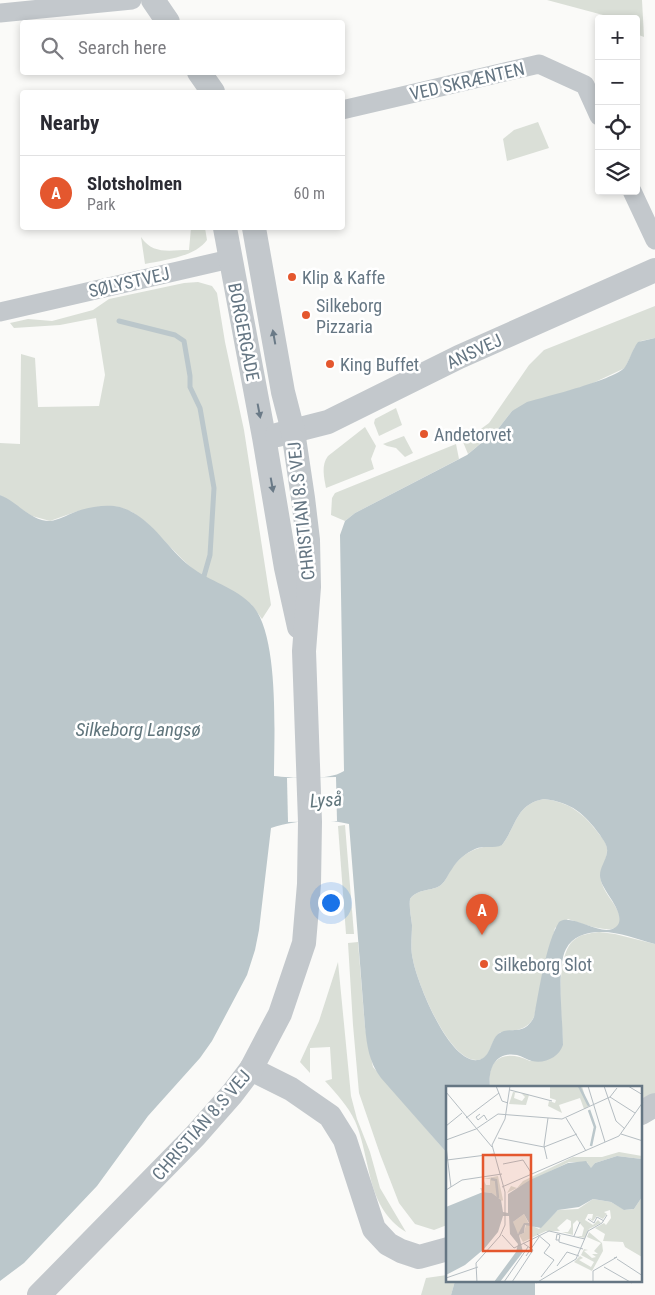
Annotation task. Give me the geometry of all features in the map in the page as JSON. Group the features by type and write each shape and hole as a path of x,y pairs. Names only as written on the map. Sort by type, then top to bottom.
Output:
{"street":[{"path":"0,13 132,0"},
{"path":"153,0 167,20"},
{"name":"VED SKRÆNTEN","path":"345,109 539,64 585,85 595,107"},
{"path":"199,75 201,90"},
{"path":"201,75 211,90"},
{"path":"634,195 655,240"},
{"name":"BORGERGADE","path":"225,230 264,437"},
{"name":"BORGERGADE","path":"254,230 283,392 292,432"},
{"name":"SØLYSTVEJ","path":"0,312 259,252"},
{"name":"ANSVEJ","path":"264,437 292,432 328,422 473,350 655,270"},
{"name":"CHRISTIAN 8.S VEJ","path":"39,1295 196,1136 251,1069 280,1014 304,943 309,884 310,822 304,651 309,587 308,540 292,432"},
{"name":"CHRISTIAN 8.S VEJ","path":"264,437 286,568 304,651"},
{"path":"251,1069 291,1089 330,1116 345,1140 374,1229 388,1244 419,1257 446,1250"},
{"path":"642,1112 655,1106"}],"shaded area":[{"path":"547,0 642,0 644,37 640,36 640,15 603,15"},
{"path":"538,122 549,148 507,161 503,139 514,130"},
{"path":"191,230 205,230 207,240 195,250 179,257 145,264 141,237 151,247 156,249 168,251 189,250"},
{"path":"198,282 212,286 217,293 225,342 244,430 271,605 262,619 251,604 196,572 146,522 132,512 119,507 103,506 78,511 50,521 32,516 0,495 0,443 20,444 21,354 35,358 38,407 99,406 105,375 96,318 60,325 14,328 10,323 28,319 52,321 93,310 109,299 184,283"},
{"path":"655,306 655,338 641,341 635,347 625,368 591,384 512,411 498,429 468,454 463,442 489,423 529,365 544,350"},
{"path":"396,408 402,425 379,436 374,423 375,419"},
{"path":"365,427 376,446 371,459 374,469 326,488 324,467 328,456"},
{"path":"404,436 413,453 405,457 396,448 383,444"},
{"path":"456,444 459,459 355,513 345,521 331,515 332,498 335,493"},
{"path":"544,799 561,803 576,810 588,821 605,842 607,855 601,871 601,880 619,914 620,923 616,927 609,929 568,919 555,928 532,1021 520,1029 501,1032 497,1035 489,1052 483,1059 478,1060 467,1057 456,1049 446,1035 436,1019 421,985 412,956 410,899 417,893 441,885 451,869 467,853 486,846 502,845 522,810 528,805"},
{"path":"345,825 354,934 346,934 338,826"},
{"path":"589,933 615,934 655,944 655,1093 642,1100 642,1086 490,1086 491,1069 499,1059 505,1056 513,1056 530,1061 563,1045 561,974 564,960 568,948 574,940"},
{"path":"358,942 365,1027 373,1067 446,1152 446,1225 434,1230 415,1224 399,1203 359,1093 348,943"},
{"path":"338,962 351,1096 380,1188 406,1232 383,1209 376,1196 355,1121 345,1105 325,1081 332,1079 330,1047 310,1048 310,1073 300,1062 319,1021"},
{"path":"446,1275 446,1282 455,1282 451,1295 421,1295 426,1278"}],"water":[{"path":"655,338 655,944 606,932 584,934 572,941 566,949 561,968 563,1045 561,1049 551,1059 537,1062 517,1055 509,1054 503,1056 494,1063 490,1074 490,1086 446,1086 446,1152 381,1078 369,1054 365,1027 349,824 330,821 310,821 290,823 271,828 255,950 247,975 212,1041 200,1058 148,1116 97,1186 24,1263 0,1281 0,495 30,515 50,521 97,506 115,506 131,511 156,531 178,556 193,569 243,597 260,617 271,659 274,711 274,776 320,778 329,776 344,771 340,535 345,521 355,513 467,455 498,429 512,411 527,402 580,387 619,372 625,367 638,342","holes":["544,799 562,803 583,815 607,847 600,877 617,910 619,921 617,926 604,930 572,920 559,922 550,942 534,1017 530,1023 521,1029 507,1030 498,1034 488,1053 482,1059 467,1058 456,1049 446,1036 436,1020 421,985 412,956 410,899 417,893 441,885 456,863 468,853 478,848 502,845 518,816 528,805"]},
{"path":"455,1282 535,1282 535,1295 451,1295"}],"pier":[{"path":"336,777 337,821 288,822 287,778"}],"waterway":[{"path":"119,321 175,335 184,341 190,387 200,408 214,488 210,555 204,576"}],"place":[{"name":"Klip & Kaffe","path":"292,277"},
{"name":"Silkeborg Pizzaria","path":"306,315"},
{"name":"King Buffet","path":"330,364"},
{"name":"Andetorvet","path":"424,434"},
{"name":"Slotsholmen","path":"482,935"},
{"name":"Silkeborg Slot","path":"484,964"}],"water label":[{"name":"Silkeborg Langsø","path":"138,729"},
{"name":"Lyså","path":"326,800"}]}
